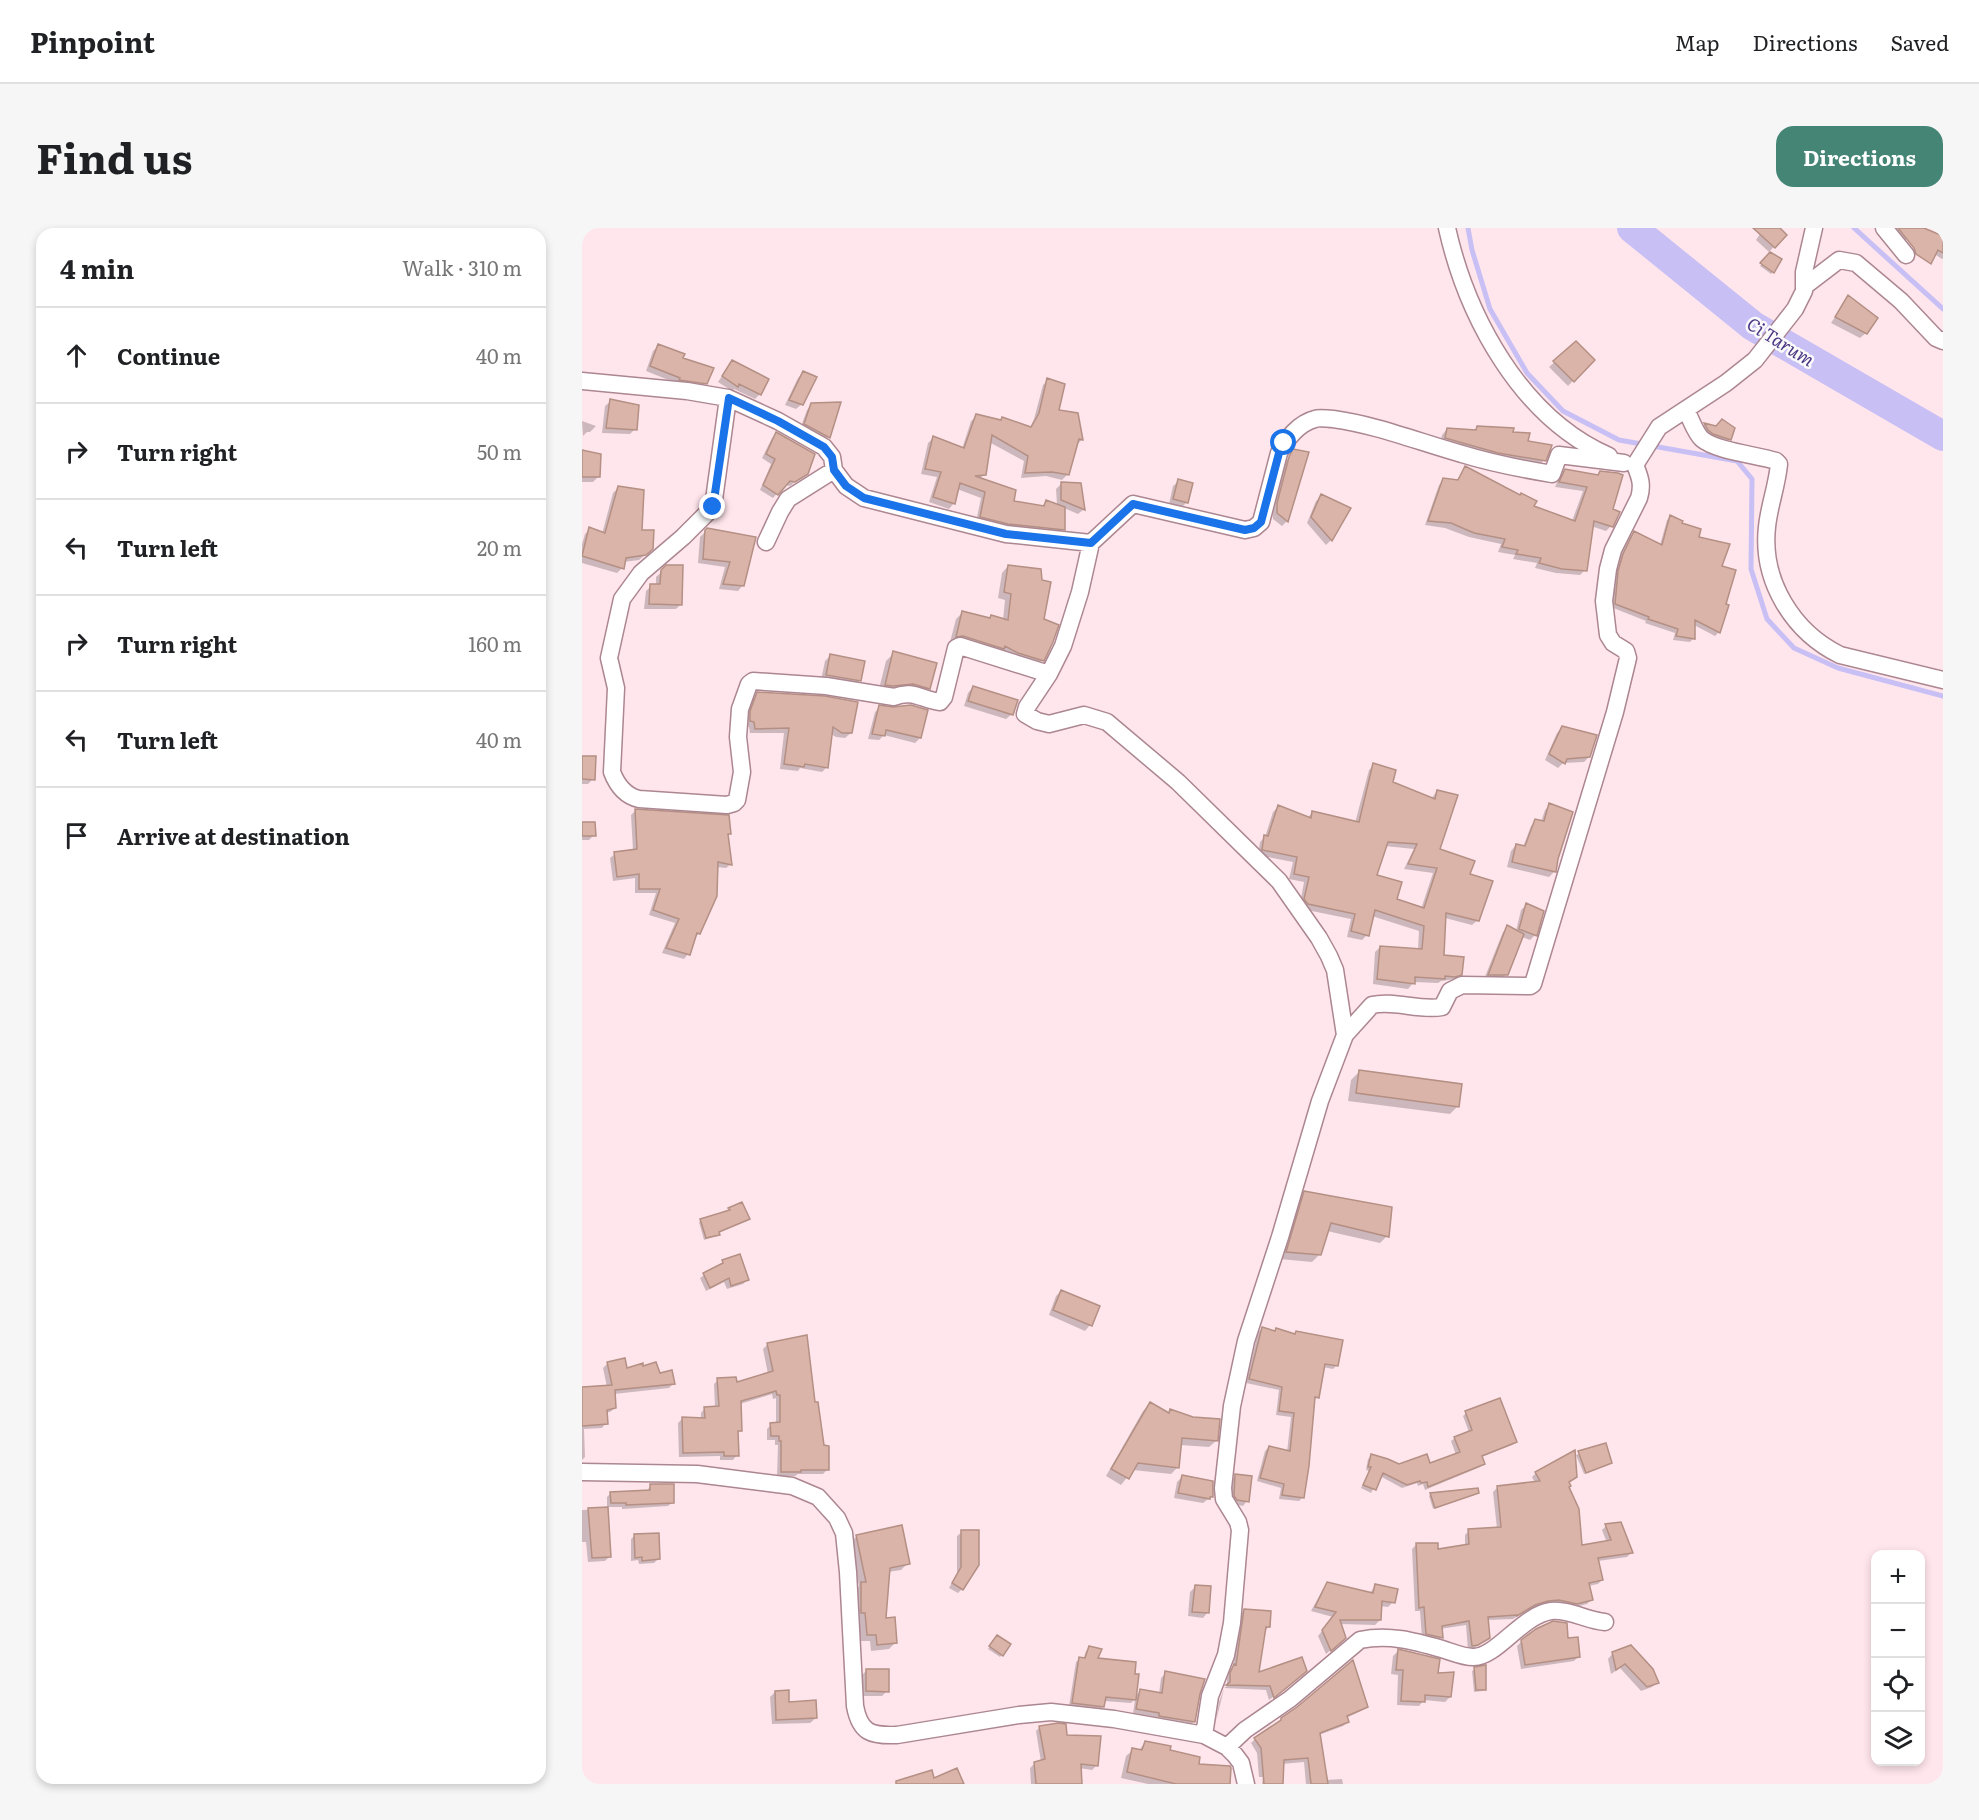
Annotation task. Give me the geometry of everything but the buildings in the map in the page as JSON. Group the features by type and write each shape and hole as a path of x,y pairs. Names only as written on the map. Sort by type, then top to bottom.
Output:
{"street":[{"path":"1204,1735 1210,1696 1226,1654 1232,1623 1240,1530 1223,1494 1232,1406 1246,1341 1286,1218 1320,1101 1345,1035 1360,1016 1374,1004 1431,1009 1442,1007 1450,991 1462,985 1530,986 1533,984 1615,712 1628,658 1626,651 1611,641 1608,635 1604,601 1613,550 1639,498 1640,477 1633,462 1594,450 1542,410 1522,390 1491,344 1454,260 1447,228"},
{"path":"1633,462 1656,430 1726,383 1755,360 1796,309 1803,296 1804,272 1814,228"},
{"path":"1884,228 1906,255"},
{"path":"1805,286 1839,260 1856,263 1901,301 1936,338 1943,341"},
{"path":"582,381 687,391 729,398 778,421 824,447 832,457 834,470 846,486 864,498 1006,534 1091,543"},
{"path":"729,398 713,507 641,573 622,599 609,658 616,688 612,772 617,783 629,796 639,799 734,804 737,800 742,772 738,737 740,709 749,684 753,681 826,686 894,696 912,693 940,702 944,697 956,648 960,646 1049,674"},
{"path":"1686,410 1699,435 1706,442 1718,447 1776,460 1778,473 1767,525 1768,556 1775,585 1799,625 1825,647 1840,655 1943,681"},
{"path":"1345,1035 1335,970 1319,938 1279,880 1178,783 1107,722 1084,715 1047,724 1026,716 1027,707 1064,646 1091,543 1133,504 1245,530 1254,528 1261,522 1279,453 1284,443 1311,419 1347,421 1465,455 1552,474 1559,455 1633,462"},
{"path":"766,542 788,499 834,470"},
{"path":"582,1472 709,1475 792,1486 818,1497 837,1518 844,1533 855,1706 857,1720 869,1732 897,1735 1051,1712 1114,1719 1204,1735 1227,1747 1241,1763 1246,1784"},
{"path":"1227,1747 1245,1730 1290,1699 1360,1640 1405,1639 1472,1657 1487,1654 1521,1625 1546,1612 1565,1612 1593,1621 1605,1622"}],"waterway":[{"path":"1468,228 1472,250 1490,309 1527,373 1563,411 1619,440 1737,461 1752,479 1751,569 1767,619 1794,648 1838,668 1943,696"},
{"name":"Ci Tarum","path":"1632,228 1753,326 1943,436"},
{"path":"1854,228 1943,309"}],"route":[{"path":"713,507 729,398 778,421 824,447 832,457 834,470 846,486 864,498 1006,534 1091,543 1133,504 1248,531 1254,528 1261,522 1279,453 1284,443"}]}
